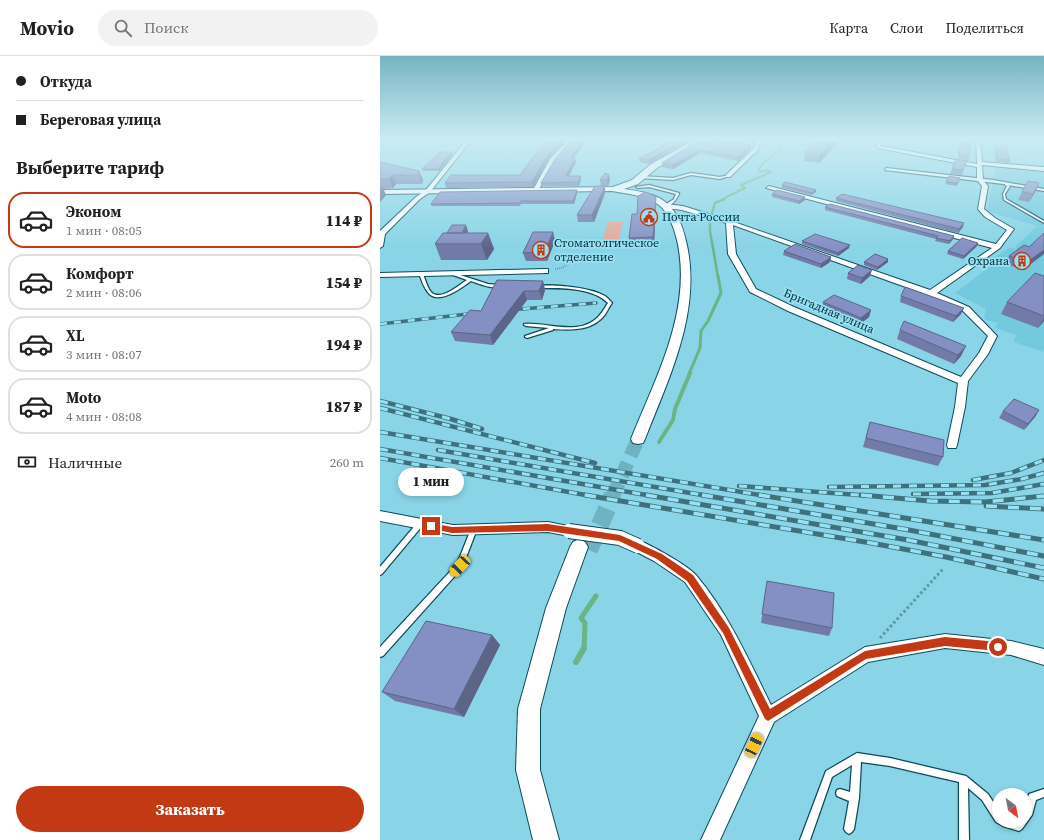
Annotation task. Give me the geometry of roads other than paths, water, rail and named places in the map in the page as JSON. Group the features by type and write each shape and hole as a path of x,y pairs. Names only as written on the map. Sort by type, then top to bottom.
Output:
{"main road":[{"path":"612,189 639,186 648,175"},
{"path":"380,192 612,189 639,186 680,218 684,256 685,286 681,318 668,362 633,439"},
{"path":"546,840 528,770 529,709 540,671 584,548"}],"street":[{"path":"380,242 381,233 418,198 428,191 441,175"},
{"path":"536,190 544,175"},
{"path":"931,293 998,247 1011,229 989,217 982,210 980,206 985,191 983,182 980,180 980,175"},
{"path":"769,188 998,247"},
{"path":"666,206 699,212 729,222 931,293 966,309 993,336 983,354 963,381 960,407 952,445"},
{"path":"680,218 699,212"},
{"name":"Бригадная улица","path":"729,222 730,243 733,256 753,290 790,308 963,381"},
{"path":"380,275 545,271"},
{"path":"380,516 452,530 548,528 569,530 620,538 659,556 690,578 726,630 768,716"},
{"path":"709,837 768,716 865,655 945,641 1011,648 1044,657"}],"lane":[{"path":"639,186 689,175"},
{"path":"695,175 720,178 728,176"},
{"path":"934,175 1001,182 1044,190"},
{"path":"1001,182 1009,186 1004,194 1005,198 1044,222"},
{"path":"639,186 649,186 678,194 676,200 666,206"},
{"path":"421,274 430,293 437,296 448,295 471,279"},
{"path":"454,274 488,285 509,286"},
{"path":"526,325 554,328 575,328 589,325 599,319 610,303 606,298 592,293 562,287 532,287"},
{"path":"527,337 554,328"},
{"path":"380,572 420,524"},
{"path":"380,653 460,566 474,529"},
{"path":"848,829 854,798 857,757"},
{"path":"806,840 829,774 857,757 890,762 963,779 984,797 992,809"},
{"path":"963,779 964,840"},
{"path":"840,793 854,798"},
{"path":"1032,797 1044,793"}],"waterway":[{"path":"724,200 726,197 745,188 741,185 765,175"},
{"path":"712,213 715,203 724,199"},
{"path":"710,219 710,231 718,277"},
{"path":"689,374 700,348 701,331 708,321 721,293 718,276"},
{"path":"659,442 673,420 675,409 690,373"},
{"path":"584,649 585,623 581,618 596,596"},
{"path":"576,662 584,648"}],"tunnel":[{"path":"613,496 638,439"},
{"path":"589,550 613,495"}],"railway":[{"path":"509,310 596,303"},
{"path":"380,324 477,313"},
{"path":"380,401 451,419 482,429"},
{"path":"380,408 595,463"},
{"path":"380,432 766,496"},
{"path":"380,449 652,496"},
{"path":"438,450 708,496"},
{"path":"380,458 591,496"},
{"path":"973,480 1011,473 1044,460"},
{"path":"829,487 985,485 1022,479 1044,473"},
{"path":"913,494 992,493 1044,484"},
{"path":"739,486 872,496"},
{"path":"585,495 871,543 946,557 1044,579"},
{"path":"646,495 908,540 1044,568"},
{"path":"702,495 909,530 1044,556"},
{"path":"759,495 1044,540"},
{"path":"861,495 930,501 985,502 1044,496"},
{"path":"986,506 1044,509"}],"place":[{"name":"Почта России","path":"649,217"},
{"name":"Стоматолгическое отделение","path":"541,250"},
{"name":"Охрана","path":"1022,261"}]}
